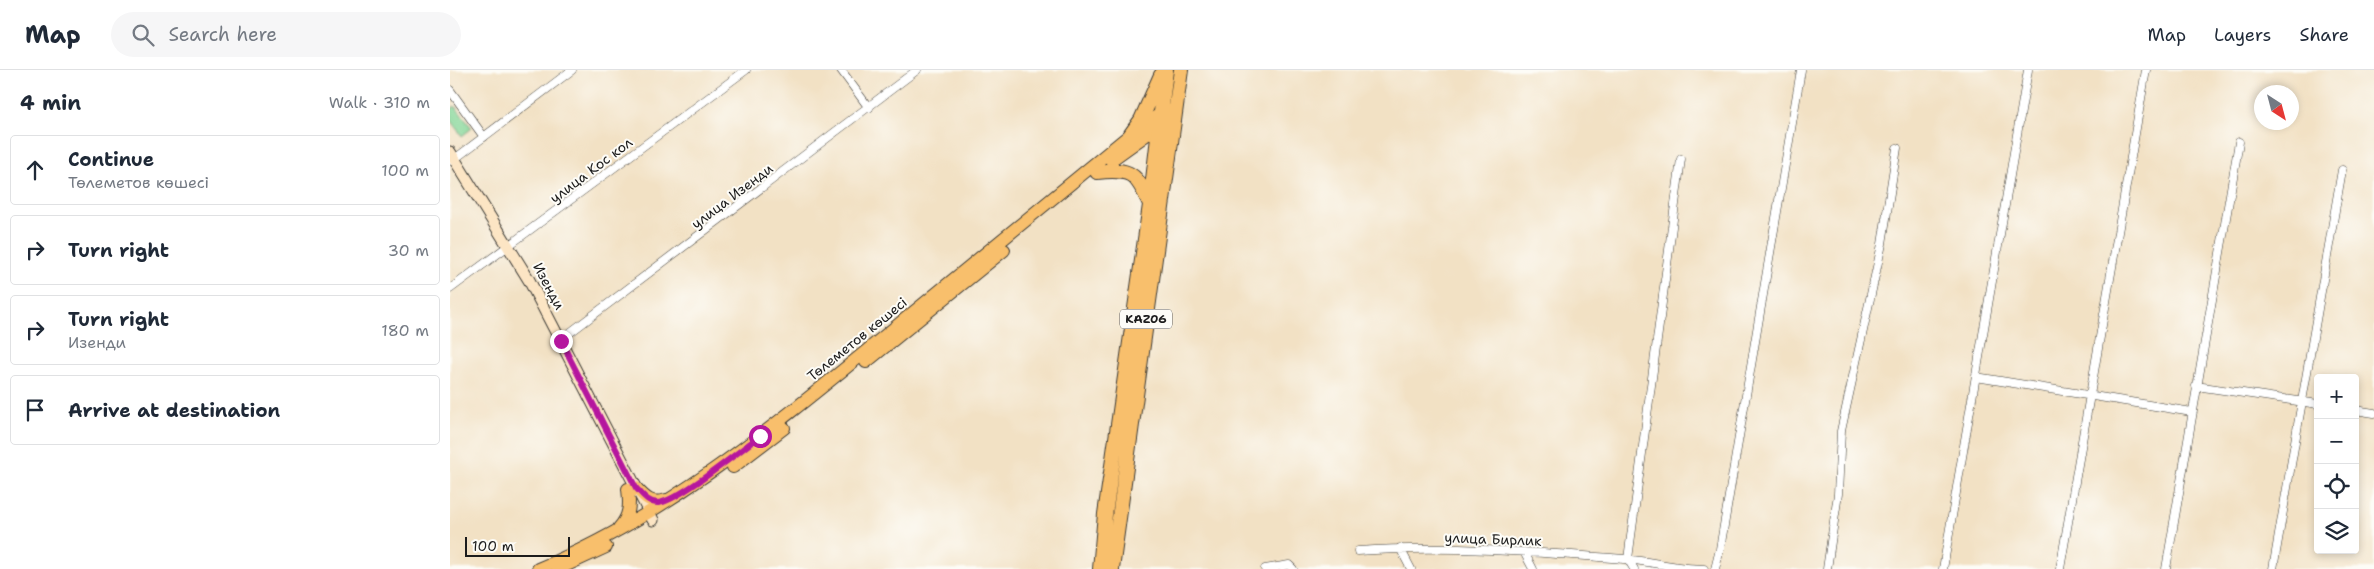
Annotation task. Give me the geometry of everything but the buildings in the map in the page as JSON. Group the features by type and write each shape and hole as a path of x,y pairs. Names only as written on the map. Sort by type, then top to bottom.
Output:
{"highway":[{"name":"KАZ06","path":"1112,569 1168,114 1164,70"},
{"path":"1131,134 1141,120 1164,70"},
{"name":"KАZ06","path":"1100,569 1105,514 1150,205 1168,114 1181,70"},
{"path":"1097,172 1128,171 1141,184 1150,205"}],"main road":[{"name":"Төлеметов көшесі","path":"538,569 648,518 760,436 822,387 1131,134 1168,114"},
{"name":"Төлеметов көшесі","path":"558,569 715,480 765,443 945,299 1168,114"},
{"path":"632,488 645,498 658,503 677,495"},
{"path":"614,533 627,517 630,509 632,488"}],"street":[{"path":"451,160 572,70"},
{"name":"улица Кос кол","path":"450,289 746,70"},
{"path":"841,70 869,108"},
{"name":"улица Изенди","path":"558,342 918,70"},
{"path":"1715,569 1720,549 1801,70"},
{"path":"1943,569 2028,70"},
{"path":"2060,569 2146,70"},
{"path":"450,90 484,137"},
{"path":"2166,569 2239,142"},
{"path":"1827,569 1838,494 1841,431 1882,244 1897,148"},
{"name":"Изенди","path":"451,160 507,248 558,342 648,518"},
{"path":"1634,569 1628,559 1680,160"},
{"path":"2273,569 2342,170"},
{"path":"1976,377 2192,412"},
{"path":"2196,386 2314,403"},
{"path":"2359,411 2374,414"},
{"path":"1400,548 1411,569"},
{"name":"улица Бирлик","path":"1358,551 1400,548 1524,552 1628,559 1683,569 1704,569"},
{"path":"1524,552 1533,569"},
{"path":"1265,569 1289,565 1293,569"}],"green space":[{"path":"455,106 472,128 462,136 450,120 450,110"}],"route":[{"path":"561,341 636,488 645,498 651,501 658,503 677,495 760,436"}]}
